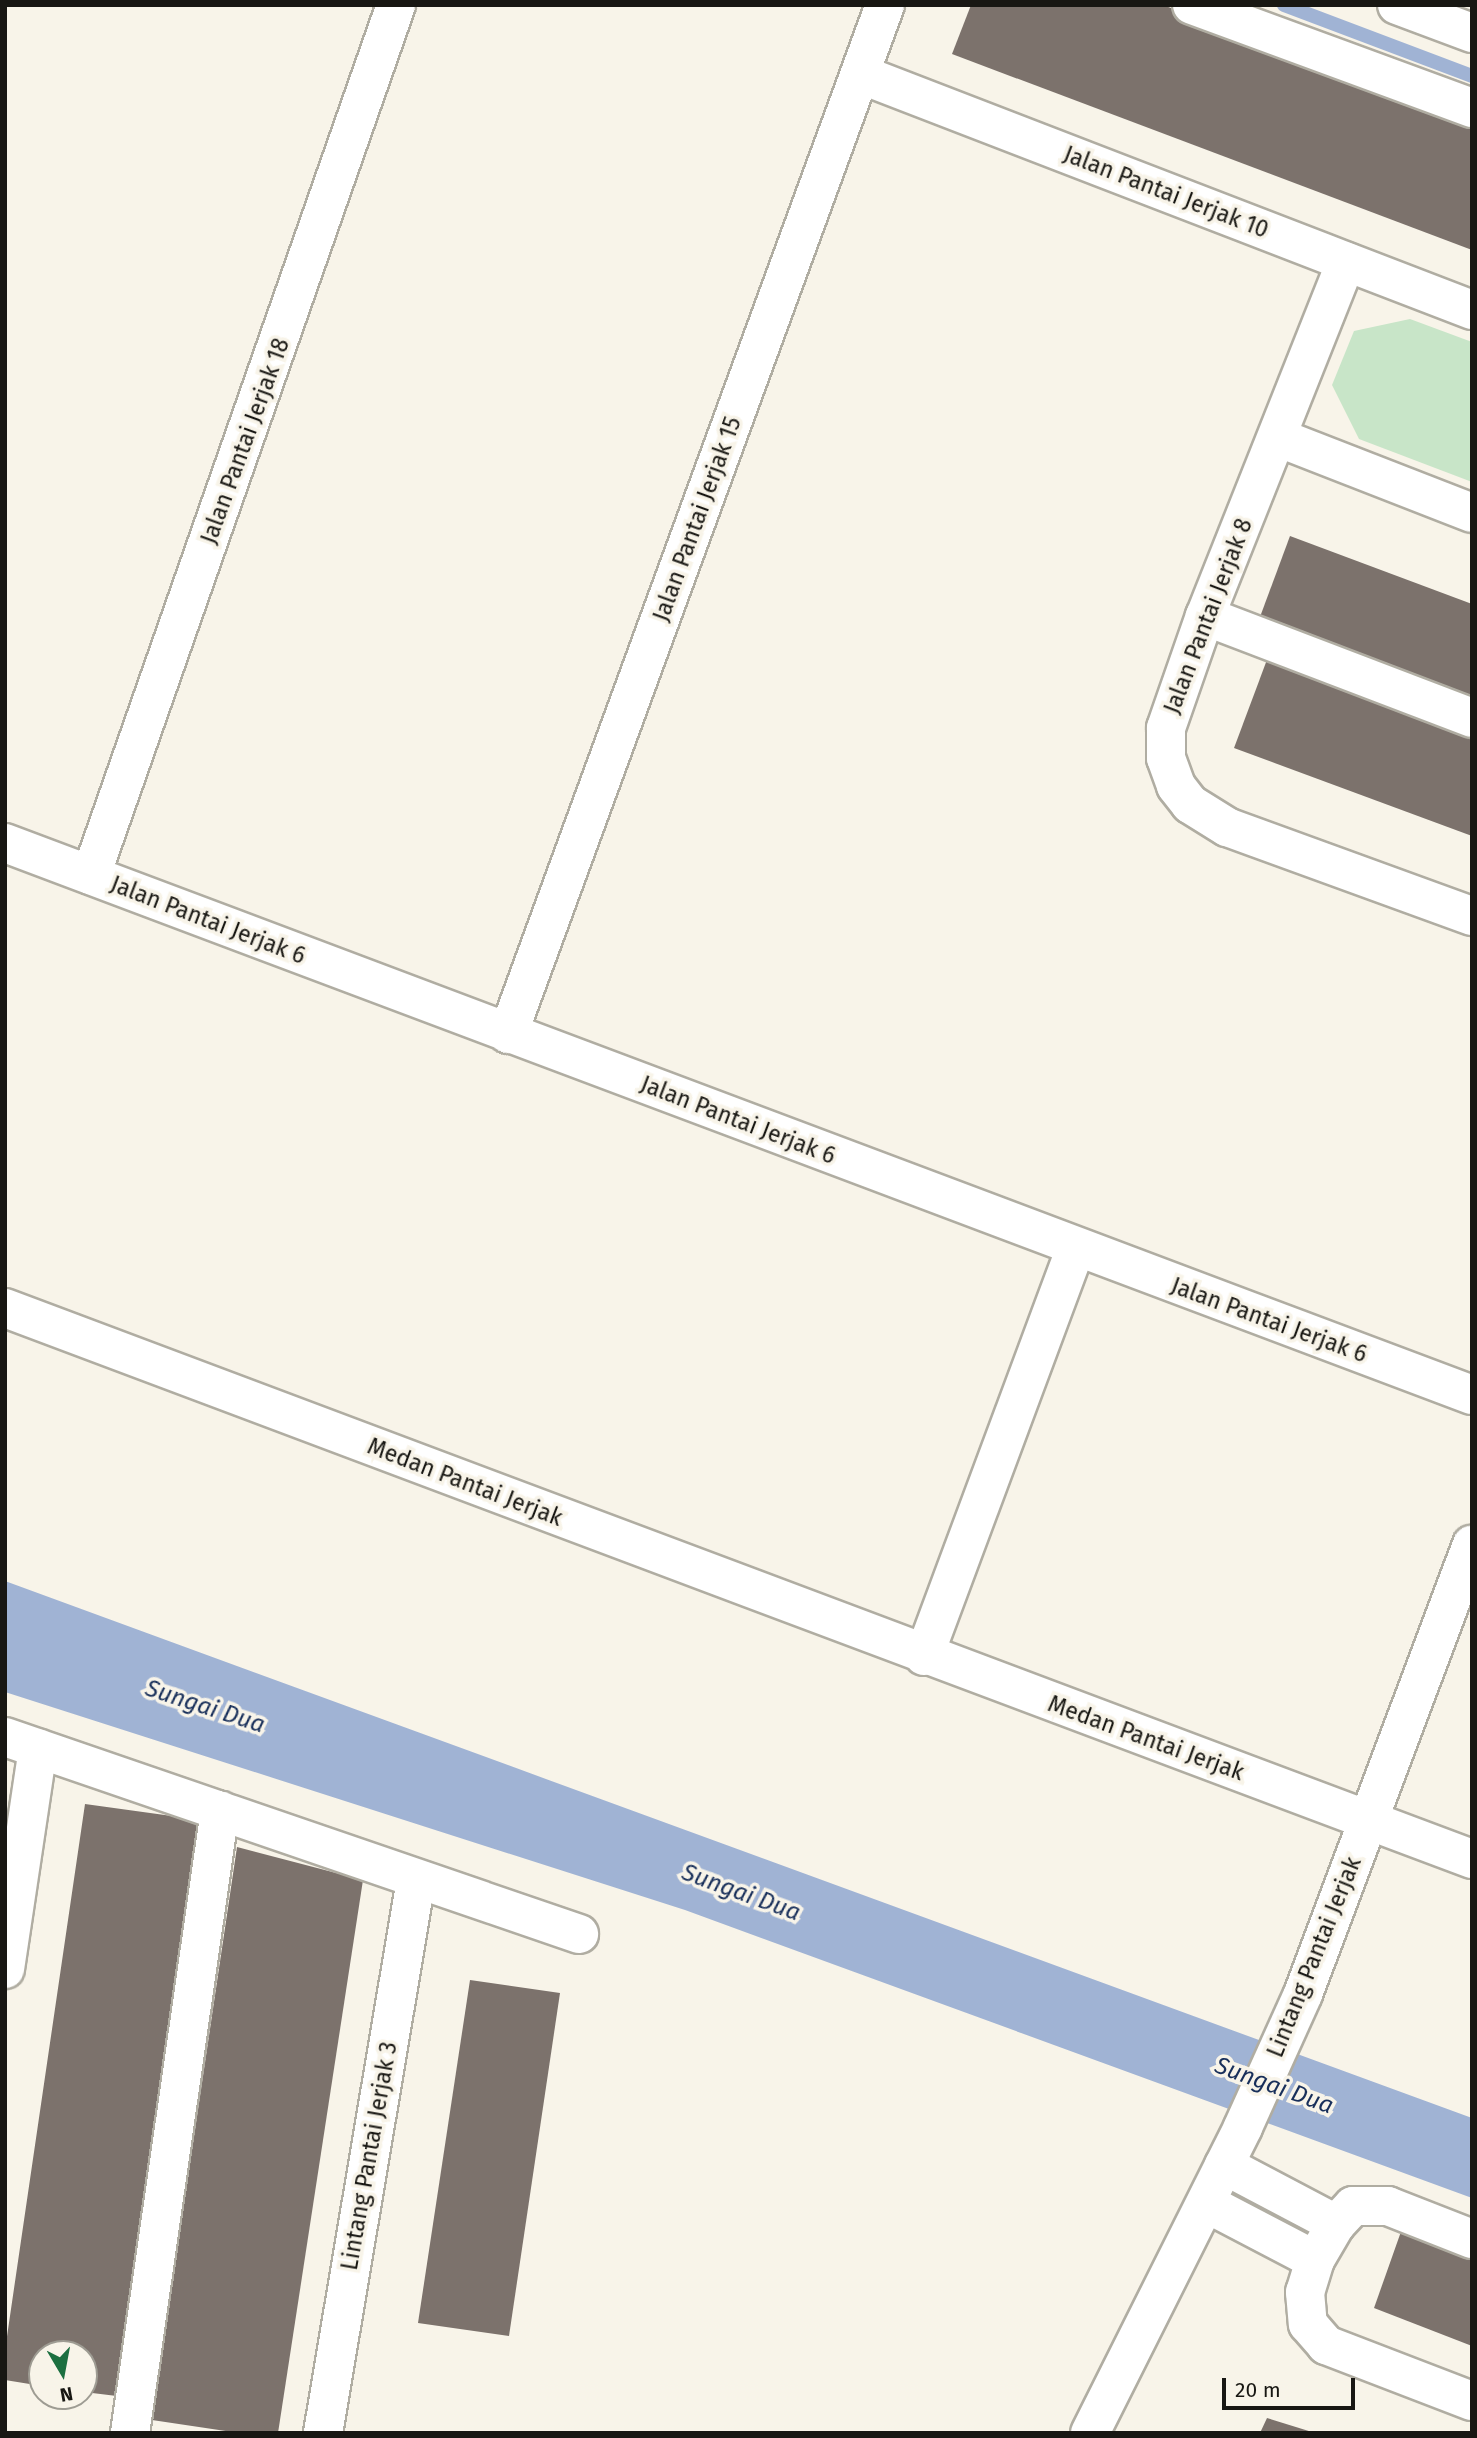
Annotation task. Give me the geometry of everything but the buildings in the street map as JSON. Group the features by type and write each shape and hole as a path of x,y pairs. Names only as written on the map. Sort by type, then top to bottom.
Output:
{"street":[{"name":"Jalan Pantai Jerjak 18","path":"90,875 396,5"},
{"name":"Jalan Pantai Jerjak 15","path":"508,1034 885,5"},
{"path":"1192,5 1472,108"},
{"path":"1397,5 1472,33"},
{"name":"Jalan Pantai Jerjak 10","path":"860,74 1472,310"},
{"name":"Jalan Pantai Jerjak 8","path":"1346,262 1205,616 1166,727 1166,758 1176,786 1190,804 1227,827 1472,916"},
{"path":"1277,437 1472,513"},
{"path":"1205,616 1472,718"},
{"name":"Jalan Pantai Jerjak 6","path":"5,843 1472,1395"},
{"path":"925,1656 1076,1248"},
{"name":"Medan Pantai Jerjak","path":"5,1308 925,1656 1472,1859"},
{"name":"Lintang Pantai Jerjak","path":"1090,2433 1243,2127 1303,1994 1472,1545"},
{"path":"5,1969 22,1742 415,1880 579,1934"},
{"path":"130,2433 220,1810"},
{"name":"Lintang Pantai Jerjak 3","path":"323,2433 415,1880"},
{"path":"1224,2165 1336,2224"},
{"path":"1206,2203 1315,2260"},
{"path":"1472,2239 1388,2206 1365,2203 1353,2206 1336,2224 1315,2260 1305,2292 1308,2325 1326,2345 1472,2401"}],"green space":[{"path":"1410,319 1472,342 1472,482 1359,439 1332,385 1354,331"}],"water":[{"name":"Sungai Dua","path":"5,1581 1472,2118 1472,2198 685,1910 5,1692"}],"waterway":[{"path":"1284,5 1472,76"}]}
